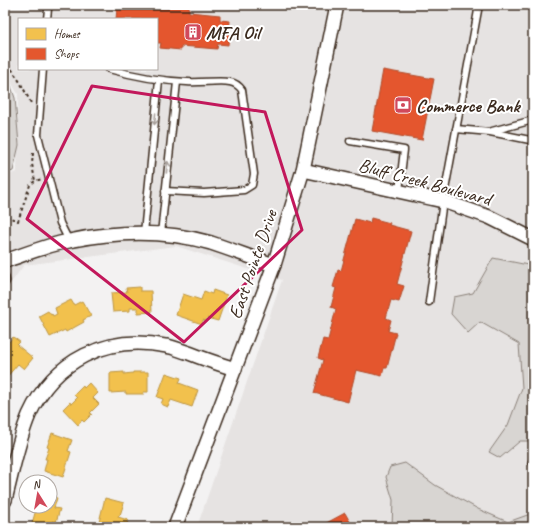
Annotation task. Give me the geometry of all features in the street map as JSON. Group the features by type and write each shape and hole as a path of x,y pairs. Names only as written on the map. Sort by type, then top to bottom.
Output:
{"street":[{"name":"East Pointe Drive","path":"174,527 274,265 303,170 337,5"},
{"name":"Bluff Creek Boulevard","path":"303,170 443,201 489,217 533,239"},
{"path":"5,261 69,241 124,233 144,232 210,243 274,265"},
{"path":"5,500 21,440 32,410 41,393 60,372 79,358 106,346 137,342 167,346 234,370"}],"lane":[{"path":"429,302 443,201 479,5"},
{"path":"47,18 48,9"},
{"path":"43,70 38,135 60,223 69,241"},
{"path":"112,70 132,76 176,82 202,83 230,81 236,83 242,90 254,174 252,185 244,190 204,193 165,191"},
{"path":"144,232 159,80"},
{"path":"161,234 176,82"},
{"path":"490,132 533,120"},
{"path":"456,129 490,132 530,140 533,139"},
{"path":"350,141 404,150 399,191"},
{"path":"5,276 5,283"}],"path":[{"path":"5,59 20,82 32,106"},
{"path":"33,152 32,164 35,181"},
{"path":"5,210 5,217 18,221 29,188 35,181 49,177"}],"highlighted area":[{"path":"92,86 265,112 302,230 184,342 27,219"}],"shaded area":[{"path":"5,5 533,5 533,517 504,527 197,527 282,280 176,246 24,265 5,291 5,175 17,172 18,94 5,72"},
{"path":"5,69 15,98 19,145 13,171 5,174"},
{"path":"493,258 533,266 533,441 520,441 500,458 489,452 508,425 522,388 519,344 480,322 468,333 451,314 454,297 473,293"},
{"path":"405,463 435,485 478,509 508,522 533,513 533,527 392,527 393,500 386,477 390,467"}],"building: Homes":[{"path":"140,287 140,291 151,291 152,312 138,313 138,308 130,308 130,311 113,312 111,293 127,292 126,288"},
{"path":"213,290 227,295 218,321 207,318 206,321 203,320 202,324 176,315 183,294 201,300 204,291 212,294"},
{"path":"71,300 74,305 82,301 91,316 83,320 84,322 66,332 65,330 50,337 39,316 48,311 53,316 57,314 55,308"},
{"path":"13,337 20,342 17,345 33,358 24,369 18,364 6,378 5,347"},
{"path":"124,372 124,374 133,372 148,372 148,392 143,392 144,394 126,394 126,392 110,393 110,373"},
{"path":"166,373 181,378 179,383 198,390 192,407 171,400 168,407 161,404 163,399 157,397"},
{"path":"89,383 98,393 93,398 99,404 84,422 82,420 78,425 63,409 77,398 74,395 83,386 84,388"},
{"path":"52,433 72,440 68,451 71,452 63,477 58,475 58,474 44,471 47,459 45,459 49,448 47,447"},
{"path":"105,498 124,503 118,517 128,520 127,527 98,526"},
{"path":"58,509 60,509 56,522 53,521 52,527 31,527 35,514 58,514"}],"building: Shops":[{"name":"MFA Oil","path":"128,5 159,8 159,5 189,5 189,12 220,15 220,20 230,21 228,45 218,44 217,49 181,46 181,50 160,48 161,43 158,43 158,18 116,18 117,9 127,10"},
{"name":"Commerce Bank","path":"383,70 434,79 422,140 372,131"},
{"path":"371,218 411,231 397,284 404,286 399,302 391,300 386,318 391,320 388,331 396,333 387,368 384,368 382,376 356,370 348,402 314,393 323,360 318,358 323,339 328,340 336,309 331,307 336,288 333,287 338,270 341,271 355,219 370,223"},
{"path":"345,513 353,527 319,527"}],"place":[{"name":"MFA Oil","path":"193,32"},
{"name":"Commerce Bank","path":"403,105"}]}
